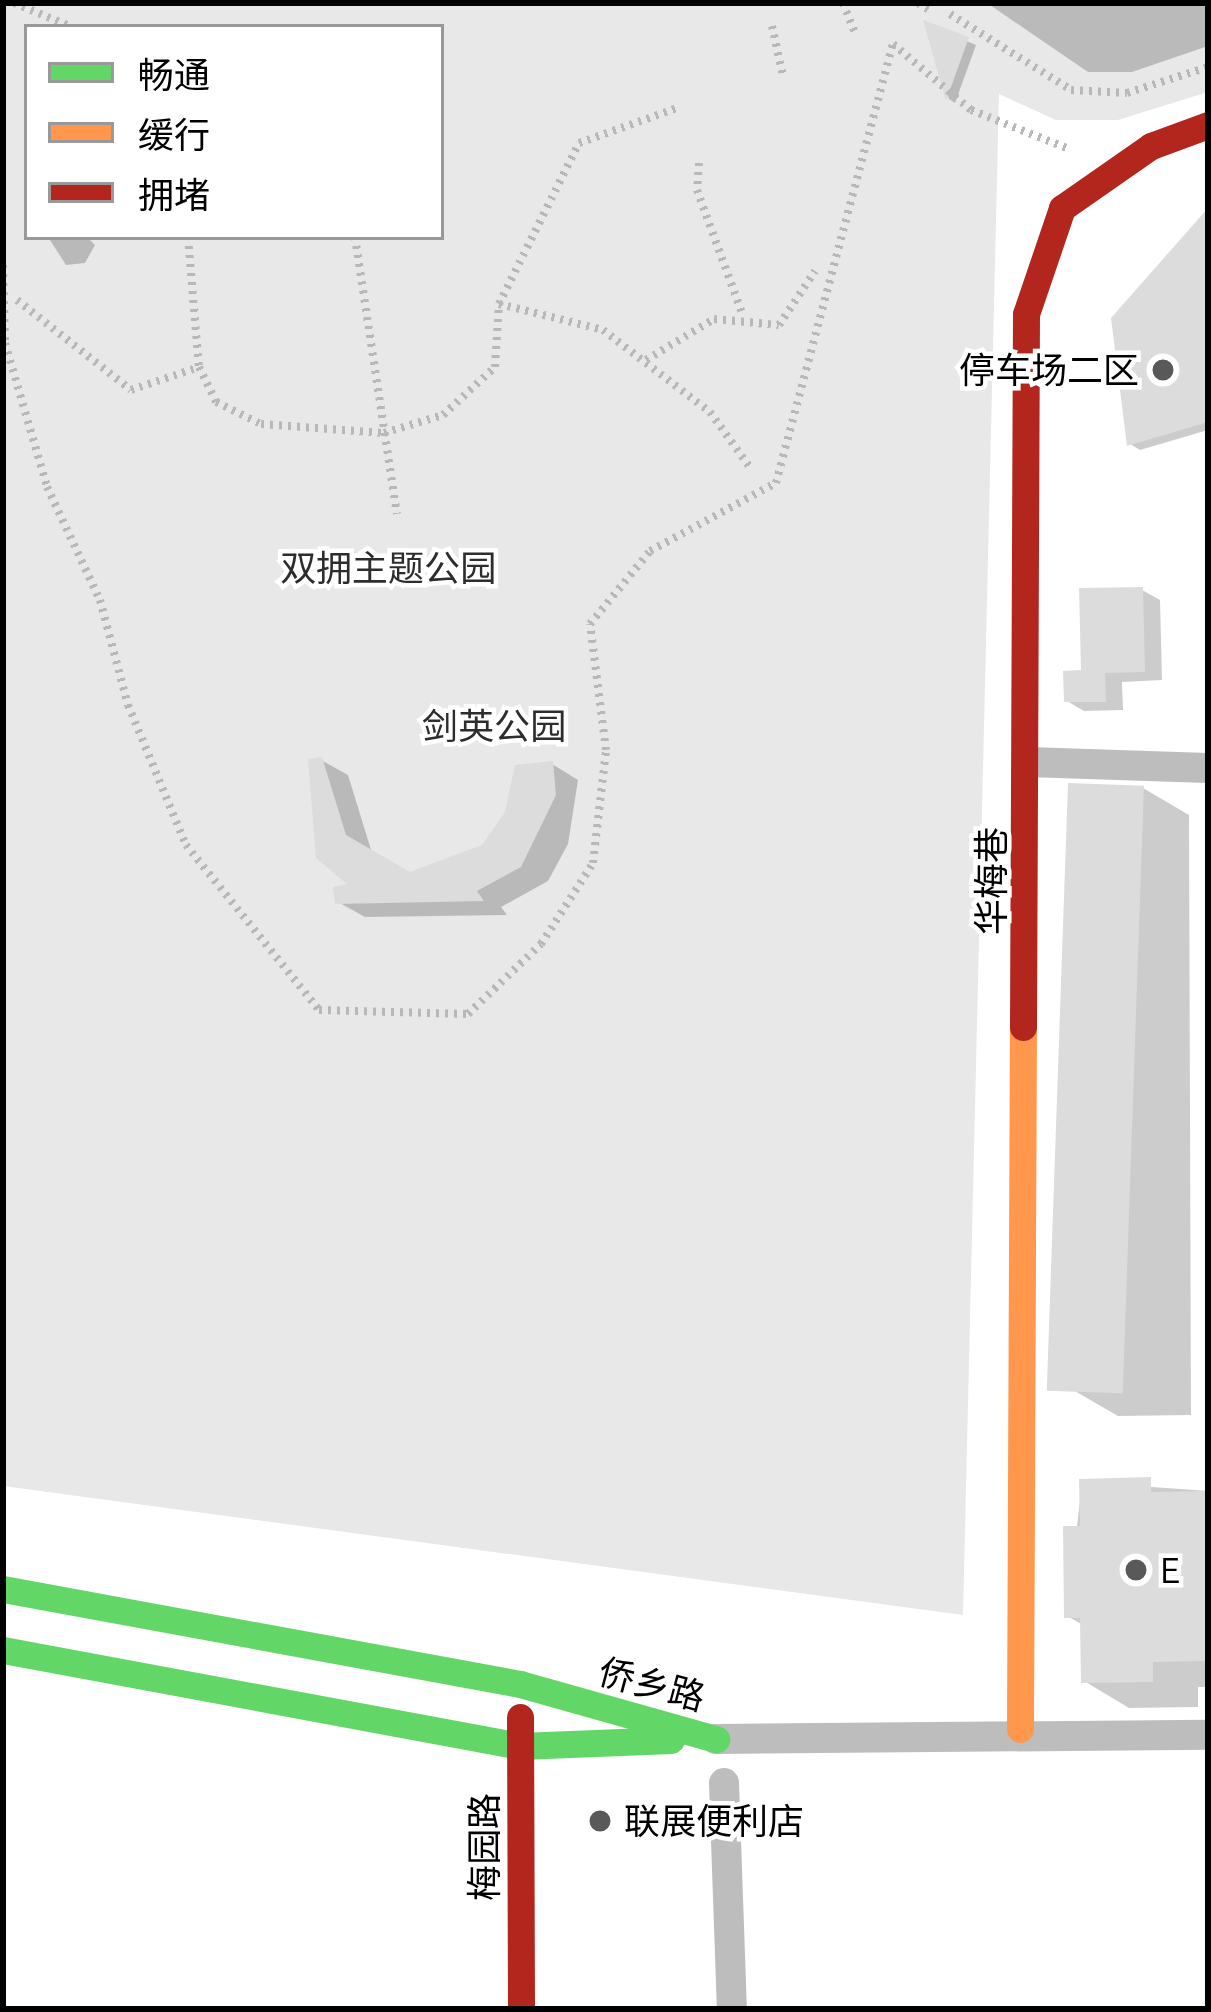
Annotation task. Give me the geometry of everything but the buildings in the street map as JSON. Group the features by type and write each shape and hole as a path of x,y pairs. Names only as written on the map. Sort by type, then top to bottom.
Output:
{"street":[{"name":"华梅巷","path":"1020,1729 1033,274 1062,208 1151,146 1208,125"},
{"path":"1028,762 1208,768"},
{"name":"侨乡路","path":"3,1589 520,1684 716,1738"},
{"name":"侨乡路","path":"3,1650 520,1746 716,1738"},
{"name":"梅园路","path":"520,1684 521,2009"},
{"path":"716,1738 1020,1729 1208,1736"},
{"path":"724,1783 732,2009"}],"path":[{"path":"843,3 855,32"},
{"path":"918,3 929,10"},
{"path":"17,4 66,24"},
{"path":"950,14 1071,90 1127,93 1208,67"},
{"path":"772,26 784,76"},
{"path":"3,265 4,343 47,487 100,600 186,845 320,1010 468,1014 541,944 593,863 606,750 590,624 650,550 776,483 893,44 971,110 1055,150 1091,147"},
{"path":"188,240 199,367 215,402 261,424 384,433 443,415 495,367 499,304 579,143 680,107"},
{"path":"699,163 697,190 743,316"},
{"path":"355,240 398,514"},
{"path":"646,360 714,319 743,316 779,326 815,271"},
{"path":"17,300 131,390 199,367"},
{"path":"499,304 603,330 710,412 749,466"}],"green space":[{"name":"剑英公园","path":"3,3 1208,3 1208,92 1118,120 1056,120 999,94 963,1615 3,1486"}],"shaded area":[{"path":"987,3 1208,3 1208,46 1132,72 1088,72"}],"traffic: fast":[{"path":"3,1589 520,1684 716,1739"},
{"path":"3,1650 520,1746 671,1740"}],"traffic: slow":[{"path":"1020,1729 1023,1027"}],"traffic: jam":[{"path":"1023,1027 1026,314 1062,208 1151,146 1208,125"},
{"path":"520,1717 521,2009"}],"place":[{"name":"停车场二区","path":"1163,370"},
{"name":"E","path":"1136,1570"},
{"name":"联展便利店","path":"600,1821"}],"park label":[{"name":"双拥主题公园","path":"388,568"}]}
